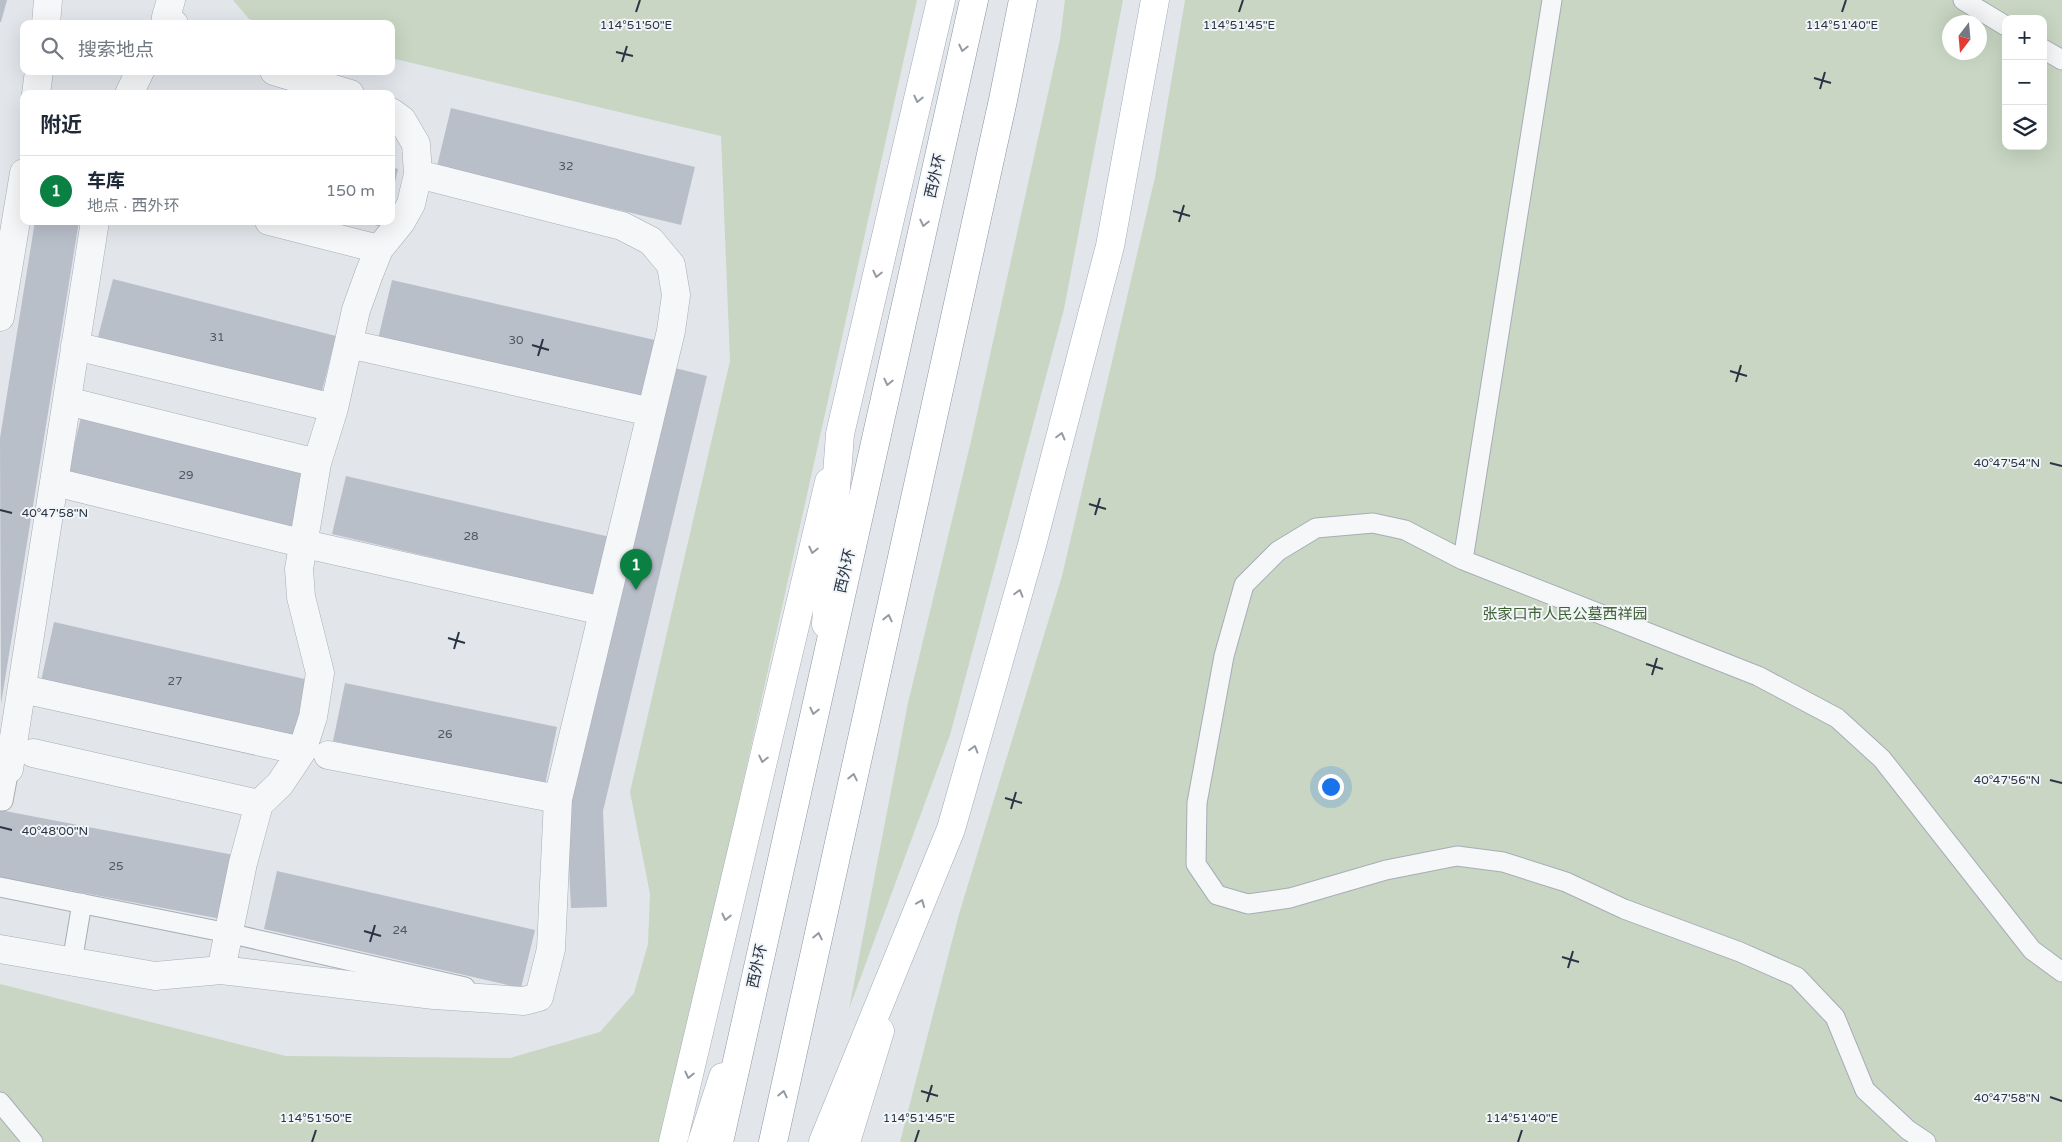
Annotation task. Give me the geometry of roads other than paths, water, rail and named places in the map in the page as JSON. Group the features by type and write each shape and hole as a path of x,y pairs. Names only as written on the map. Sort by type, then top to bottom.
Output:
{"main road":[{"path":"673,1142 940,0"},
{"name":"西外环","path":"719,1142 823,669 974,0"},
{"path":"773,1142 1004,100 1023,0"},
{"path":"823,1142 951,829 1032,545 1110,246 1155,0"},
{"path":"823,669 840,434"},
{"path":"846,1142 911,927"},
{"path":"702,1142 752,988"}],"street":[{"path":"46,20 48,0"},
{"path":"37,90 38,75"},
{"path":"131,90 138,75"},
{"path":"287,75 337,90"},
{"path":"315,753 313,717 320,673 302,597 299,569 305,544 317,463 334,408 356,310 379,249 401,222 411,204 418,174 416,144 402,120 395,115"},
{"path":"0,949 155,976 222,970 434,995 524,1001 539,997 551,949 558,799 671,331 676,295 671,265 651,241 622,226 418,174"},
{"path":"0,317 20,197"},
{"path":"9,769 94,225"},
{"path":"285,225 379,249"},
{"path":"349,344 651,412"},
{"path":"75,346 334,408"},
{"path":"67,401 317,463"},
{"path":"55,482 305,544 603,611"},
{"path":"23,689 315,753 558,799"},
{"path":"32,753 259,804"},
{"path":"222,970 228,933 250,833 259,804 315,753"}],"lane":[{"path":"1463,560 1552,0"},
{"path":"1963,0 2002,24"},
{"path":"2047,51 2062,60"},
{"path":"1926,1142 1908,1130 1865,1090 1835,1017 1797,977 1740,952 1624,909 1566,882 1503,862 1457,856 1386,870 1290,898 1248,904 1217,895 1196,864 1197,804 1224,656 1244,585 1278,551 1316,528 1373,523 1405,530 1463,560 1758,676 1837,718 1882,759 2032,950 2062,972"},
{"path":"0,801 2,801 9,769"},
{"path":"0,887 228,933 524,1001"},
{"path":"72,962 82,903"},
{"path":"0,1102 33,1142"}],"place":[{"name":"车库","path":"636,590"}],"park label":[{"name":"张家口市人民公墓西祥园","path":"1565,614"}]}
